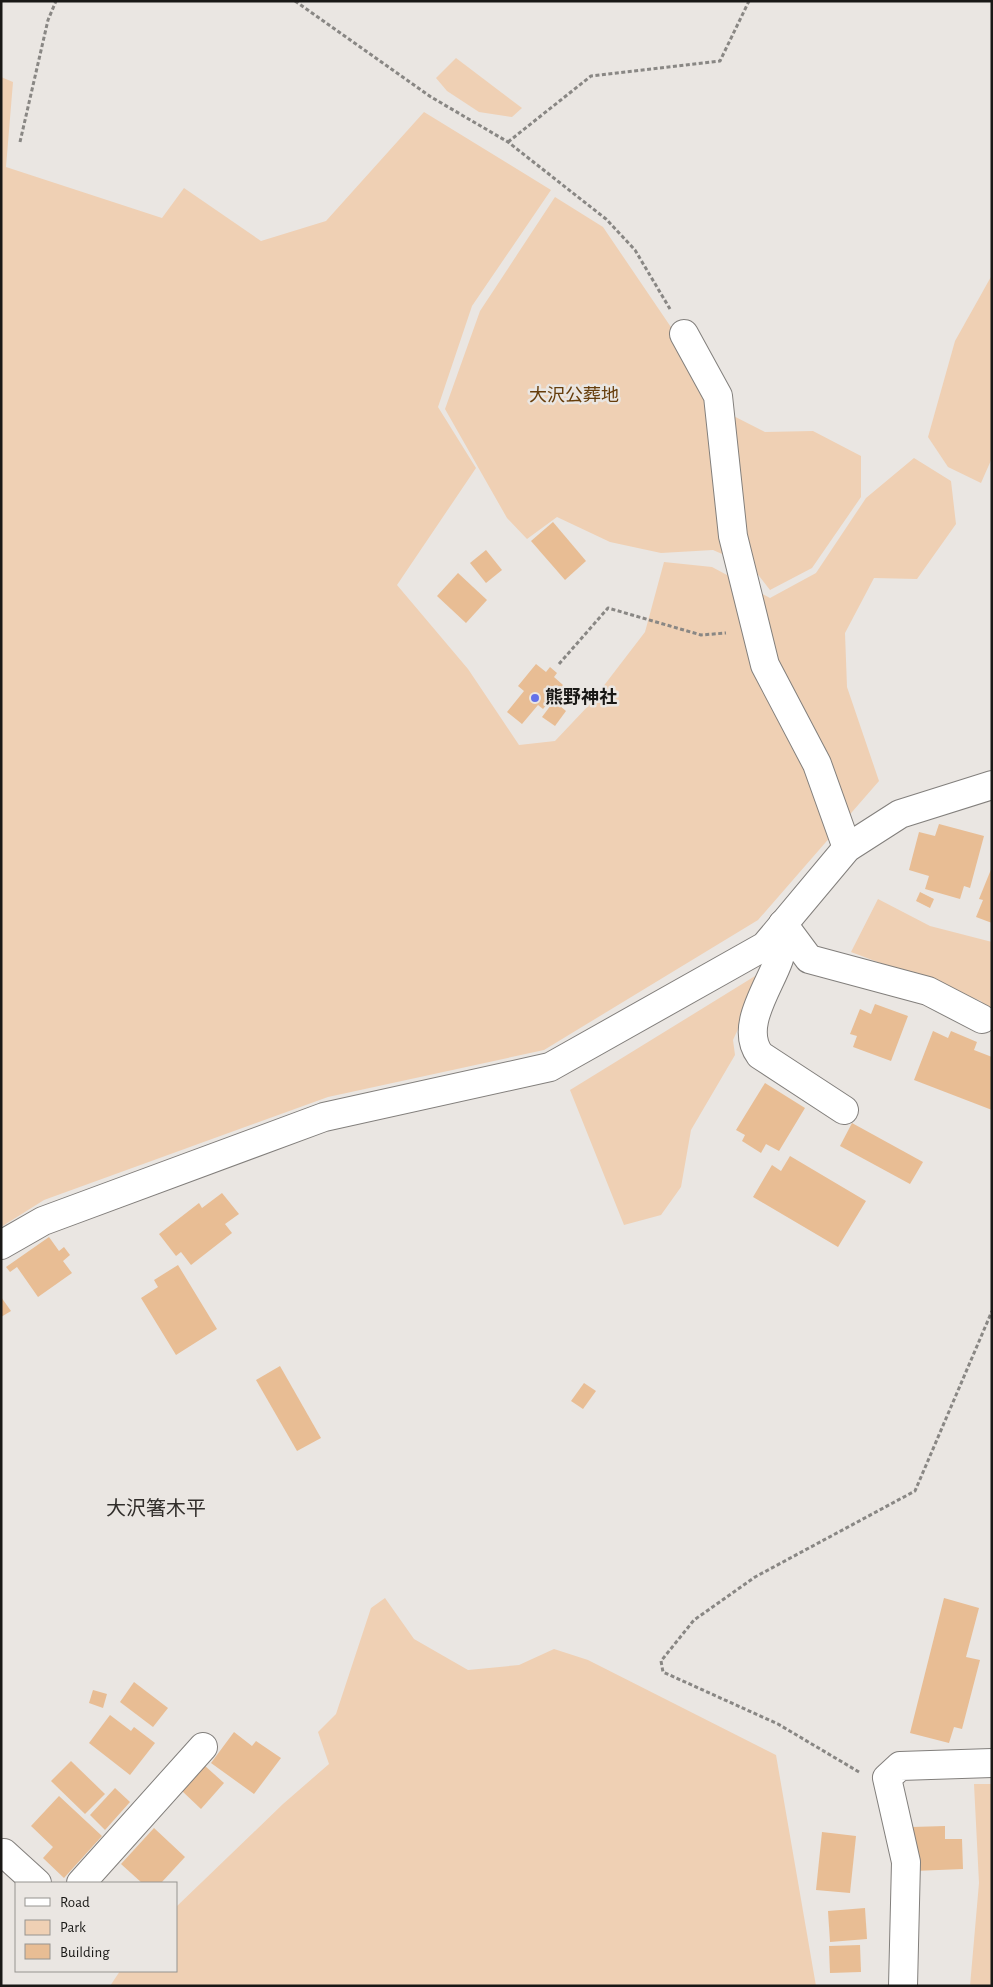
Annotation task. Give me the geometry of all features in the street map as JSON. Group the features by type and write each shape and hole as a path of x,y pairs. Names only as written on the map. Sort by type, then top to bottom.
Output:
{"street":[{"path":"684,334 718,396 733,536 764,664 817,764 847,848"},
{"path":"1,1245 42,1221 324,1117 550,1067 765,946 847,848 900,814 992,785"},
{"path":"783,924 809,959 928,991 982,1019"},
{"path":"783,924 780,957 752,1027 752,1045 760,1056 844,1110"},
{"path":"82,1882 204,1747"},
{"path":"903,1986 906,1862 887,1778 900,1766 992,1763"},
{"path":"2,1851 36,1882"}],"path":[{"path":"20,142 48,20 56,1"},
{"path":"295,1 431,97 508,142 606,219 635,250 684,334"},
{"path":"508,142 591,76 720,61 749,1"},
{"path":"559,664 608,608 700,635 756,632"},
{"path":"887,1778 857,1772 778,1724 663,1672 660,1662 694,1620 755,1577 915,1491 992,1311"}],"green space":[{"path":"456,58 522,108 512,117 479,112 447,91 436,78"},
{"path":"1,77 13,82 6,167 162,218 184,188 261,241 326,221 424,112 551,190 472,306 438,407 476,468 397,585 468,669 519,745 555,741 589,705 645,632 664,562 712,567 770,598 816,573 866,498 914,458 951,481 956,524 917,579 874,578 845,633 847,687 879,781 758,920 544,1050 328,1097 44,1200 1,1227"},
{"name":"大沢公葬地","path":"555,197 603,227 677,336 708,403 765,432 813,431 861,456 861,497 812,568 770,590 752,567 713,550 661,553 610,542 557,517 527,539 507,518 445,409 480,311"},
{"path":"992,275 992,458 981,483 948,467 928,437 955,341"},
{"path":"878,899 930,926 992,942 992,1014 981,1001 851,952"},
{"path":"765,970 733,1040 735,1055 691,1130 681,1187 661,1215 624,1225 570,1090"},
{"path":"385,1598 414,1639 468,1670 519,1665 554,1649 588,1660 776,1755 816,1986 110,1986 119,1972 178,1972 178,1905 283,1804 329,1764 318,1732 336,1714 371,1608"},
{"path":"974,1784 992,1784 992,1986 970,1986 979,1883"}],"building":[{"path":"553,522 586,561 565,580 531,541"},
{"path":"486,550 502,570 486,583 470,563"},
{"path":"458,573 487,600 466,623 437,596"},
{"name":"熊野神社","path":"536,664 546,672 550,667 557,673 554,677 563,685 543,709 538,705 522,724 507,712 524,691 518,686"},
{"path":"554,701 566,711 555,726 542,717"},
{"path":"939,824 984,836 970,888 964,886 960,899 925,889 929,876 909,870 919,832 935,836"},
{"path":"992,867 992,923 976,917 983,900 979,899"},
{"path":"920,892 934,899 930,908 916,901"},
{"path":"875,1004 908,1016 891,1061 853,1047 857,1036 850,1034 860,1009 871,1014"},
{"path":"933,1031 948,1038 951,1031 977,1042 974,1050 992,1057 992,1110 914,1080"},
{"path":"765,1083 805,1108 779,1151 766,1144 761,1153 742,1141 745,1135 736,1130"},
{"path":"852,1123 923,1162 910,1184 840,1146"},
{"path":"790,1156 866,1201 838,1247 753,1197 772,1165 781,1171"},
{"path":"222,1193 239,1214 225,1224 232,1233 191,1265 181,1252 176,1256 159,1234 199,1203 202,1208"},
{"path":"49,1237 59,1251 64,1247 70,1255 63,1261 72,1273 38,1297 17,1267 10,1272 6,1267"},
{"path":"178,1265 217,1329 176,1355 141,1298 158,1287 154,1280"},
{"path":"1,1297 11,1311 1,1317"},
{"path":"280,1366 321,1438 297,1451 256,1380"},
{"path":"584,1383 596,1391 583,1409 571,1401"},
{"path":"944,1598 979,1608 966,1657 980,1660 962,1729 954,1727 949,1743 910,1733"},
{"path":"134,1682 168,1708 153,1727 120,1702"},
{"path":"93,1690 107,1694 103,1708 89,1703"},
{"path":"110,1715 131,1731 134,1727 155,1743 130,1775 89,1743"},
{"path":"234,1732 252,1746 256,1741 281,1758 254,1794 211,1763"},
{"path":"71,1761 105,1794 85,1814 51,1781"},
{"path":"204,1765 224,1783 201,1809 181,1790"},
{"path":"115,1788 130,1802 105,1830 90,1815"},
{"path":"59,1796 102,1836 64,1878 43,1858 53,1847 31,1826"},
{"path":"945,1826 945,1839 962,1839 963,1869 914,1871 912,1827"},
{"path":"154,1828 185,1857 162,1882 141,1882 121,1864"},
{"path":"822,1832 856,1836 850,1893 816,1890"},
{"path":"865,1908 867,1939 830,1942 828,1911"},
{"path":"860,1945 861,1972 830,1973 829,1946"}],"place":[{"name":"熊野神社","path":"535,698"}],"district":[{"name":"大沢箸木平","path":"156,1509"}]}
